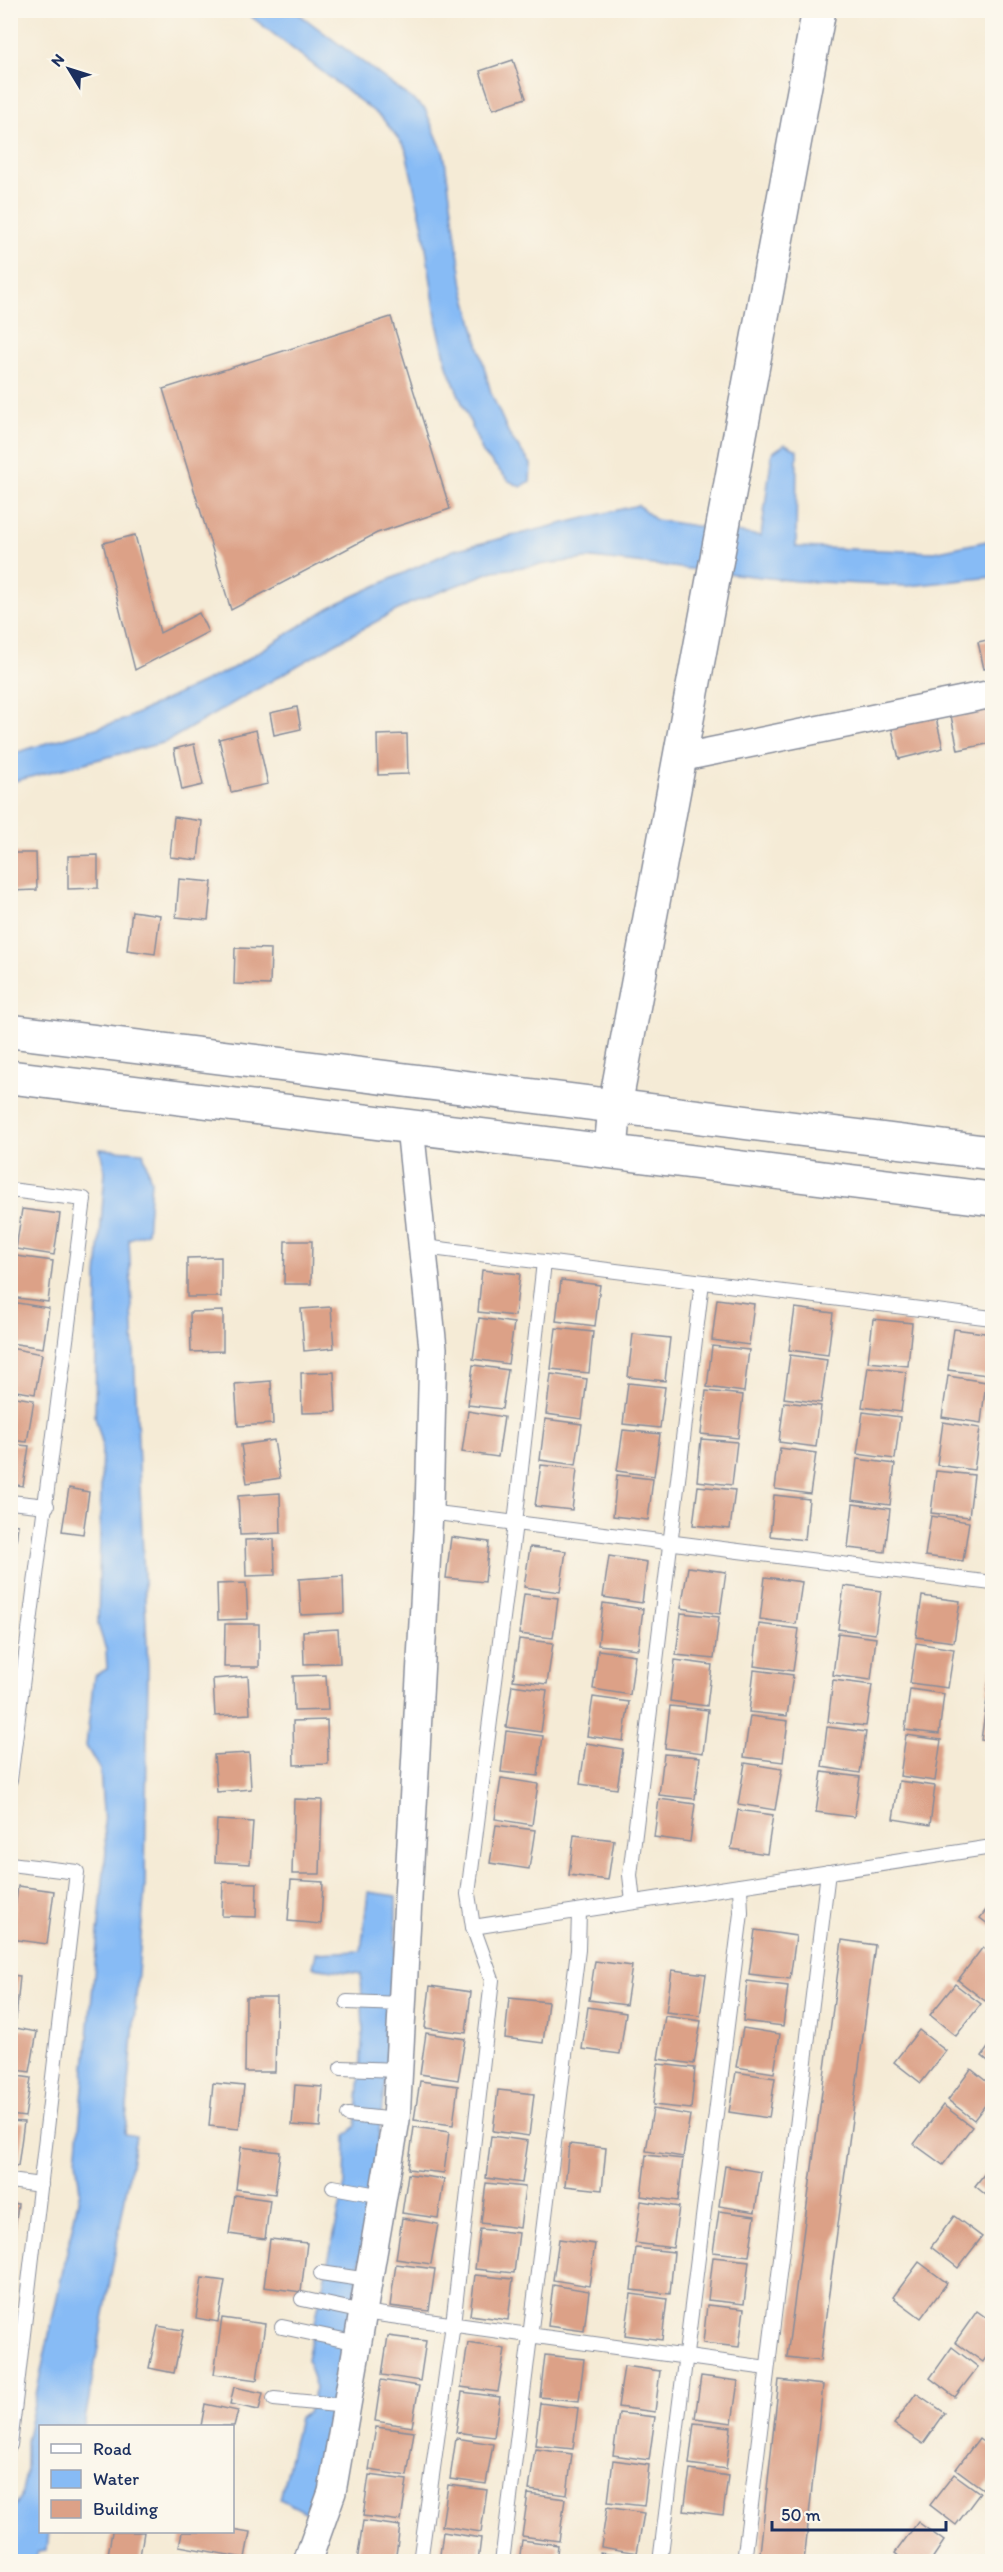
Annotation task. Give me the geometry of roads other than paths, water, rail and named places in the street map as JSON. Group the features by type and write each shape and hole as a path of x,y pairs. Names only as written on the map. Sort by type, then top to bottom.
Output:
{"main road":[{"path":"611,1150 615,1106 819,10"},
{"path":"10,1031 993,1153"},
{"path":"10,1077 993,1198"}],"street":[{"path":"679,758 993,694"},
{"path":"307,2562 332,2492 396,2120 429,1512 434,1348 410,1127"}],"lane":[{"path":"10,1190 84,1199 47,1506 10,1780"},
{"path":"424,1247 993,1318"},
{"path":"420,2562 453,2324 492,1980 473,1927 468,1894 515,1523 544,1262"},
{"path":"633,1902 630,1875 702,1282"},
{"path":"10,1502 47,1506"},
{"path":"429,1512 993,1582"},
{"path":"473,1927 993,1847"},
{"path":"10,1864 77,1872 10,2445"},
{"path":"744,2562 828,1872"},
{"path":"660,2562 741,1913 740,1886"},
{"path":"502,2562 578,1950 579,1911"},
{"path":"347,2002 402,2004"},
{"path":"341,2068 399,2070"},
{"path":"348,2115 396,2120"},
{"path":"10,2181 41,2185"},
{"path":"333,2187 383,2196"},
{"path":"321,2273 368,2280"},
{"path":"302,2300 363,2312 767,2368"},
{"path":"282,2327 358,2343"},
{"path":"274,2400 347,2406"}],"water":[{"path":"244,11 295,11 425,109 444,154 463,286 491,393 510,436 531,464 530,481 521,487 509,481 483,453 448,369 437,323 423,227 405,147 382,118"},
{"path":"785,444 797,450 796,547 934,552 992,540 992,577 908,586 797,581 592,558 493,571 409,604 340,641 166,742 11,782 11,754 123,720 233,668 334,605 454,550 638,505 656,520 761,536 772,453"},
{"path":"100,1149 143,1152 151,1181 147,1233 129,1239 148,1668 145,1886 125,2134 136,2136 84,2425 39,2425 39,2533 48,2533 46,2551 38,2552 35,2561 11,2561 11,2512 21,2497 26,2472 26,2441 80,2191 76,2160 106,1851 100,1770 86,1746 94,1676 107,1669 106,1650 98,1625 102,1442 95,1417 97,1277 105,1172"},
{"path":"368,1892 396,1896 395,1993 375,2168 333,2425 313,2509 307,2513 280,2499 299,2418 308,2413 316,2388 307,2359 345,2184 346,2136 356,2126 363,2030 361,1974 313,1967 316,1953 361,1951"}]}
